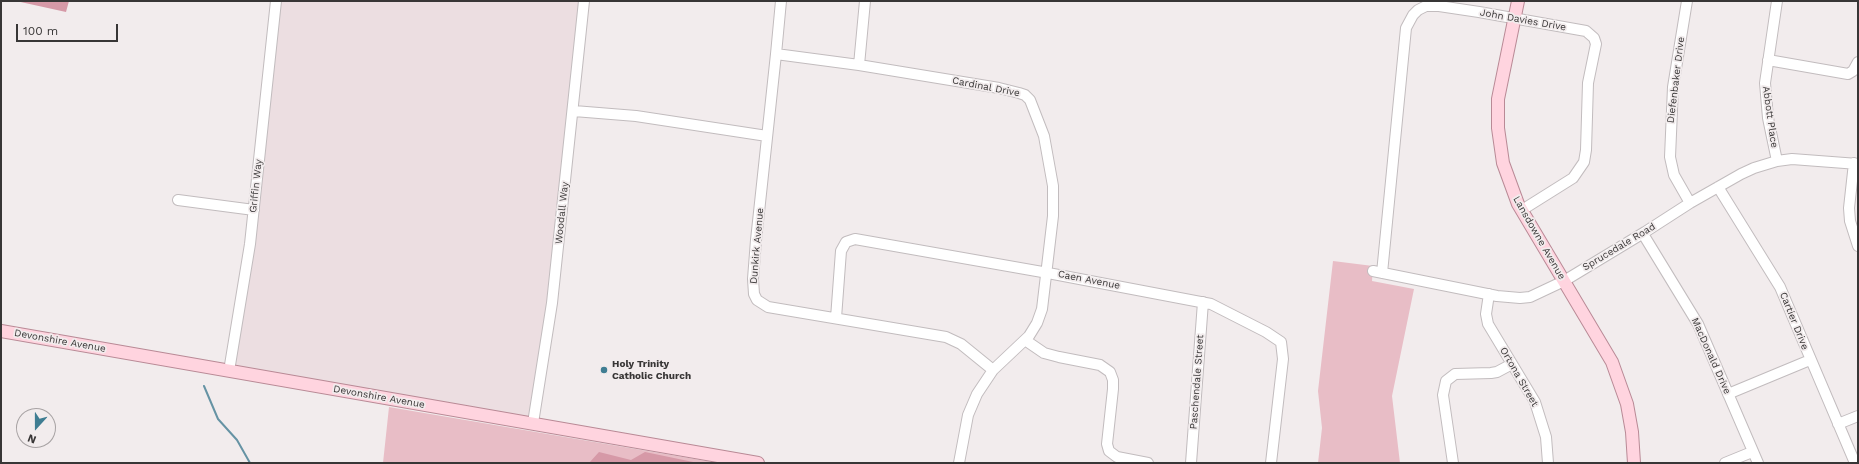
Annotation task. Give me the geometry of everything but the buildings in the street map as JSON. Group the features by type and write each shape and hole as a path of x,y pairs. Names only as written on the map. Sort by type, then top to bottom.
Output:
{"main road":[{"name":"Lansdowne Avenue","path":"1518,1 1502,78 1498,117 1499,139 1503,163 1511,188 1522,210 1606,351 1618,376 1630,417 1634,463"},
{"name":"Devonshire Avenue","path":"1,331 533,423 718,460 758,463"}],"street":[{"name":"Griffin Way","path":"229,370 250,244 276,1"},
{"name":"Woodall Way","path":"533,423 552,303 574,111 584,1"},
{"path":"574,111 636,116 767,136 781,1"},
{"path":"859,65 865,1"},
{"name":"Diefenbaker Drive","path":"1687,1 1674,86 1670,157 1674,175 1690,204"},
{"name":"Abbott Place","path":"1777,161 1765,92 1768,60 1778,1"},
{"name":"John Davies Drive","path":"1377,272 1406,28 1410,19 1418,10 1431,5 1515,18 1586,31 1594,38 1596,44 1588,83 1586,150 1584,162 1572,178 1522,210"},
{"name":"Cardinal Drive","path":"776,54 859,65 999,88 1025,95 1030,100 1044,136 1053,186 1053,216 1048,273 1040,317 1025,340 993,370 981,386 970,409 965,427 959,463"},
{"path":"1768,60 1848,74 1856,68 1858,62"},
{"name":"Dunkirk Avenue","path":"767,136 753,279 754,294 757,300 768,307 950,338 961,344 993,370"},
{"name":"Sprucedale Road","path":"1377,272 1489,294 1525,298 1538,294 1564,281 1741,174 1777,161 1806,160 1856,164"},
{"path":"1856,164 1849,208 1850,221 1858,246"},
{"name":"Cartier Drive","path":"1718,187 1780,287 1855,463"},
{"path":"178,200 254,210"},
{"name":"MacDonald Drive","path":"1643,234 1698,323 1758,463"},
{"name":"Caen Avenue","path":"836,318 841,251 846,242 851,239 1048,273 1211,304 1266,332 1281,342 1283,359 1271,463"},
{"name":"Ortona Street","path":"1489,294 1487,319 1537,408 1546,437 1548,463"},
{"name":"Paschendale Street","path":"1191,463 1203,302"},
{"path":"1025,340 1044,353 1100,365 1110,372 1113,380 1113,389 1107,444 1109,451 1117,457 1148,463"},
{"path":"1728,394 1810,360"},
{"path":"1453,463 1444,395 1446,381 1455,374 1497,372 1512,364"},
{"path":"1838,424 1858,416"},
{"path":"1725,463 1752,452"}],"shaded area":[{"path":"16,1 69,1 66,12"},
{"path":"276,1 584,1 533,423 229,371"},
{"path":"1333,261 1373,266 1372,281 1414,289 1392,396 1400,463 1318,463 1322,428 1318,391"},
{"path":"389,407 712,462 712,463 383,463"},
{"path":"599,452 631,460 645,452 698,463 589,463"}],"waterway":[{"path":"204,386 218,419 237,440 250,463"}],"place":[{"name":"Holy Trinity Catholic Church","path":"604,370"}]}
